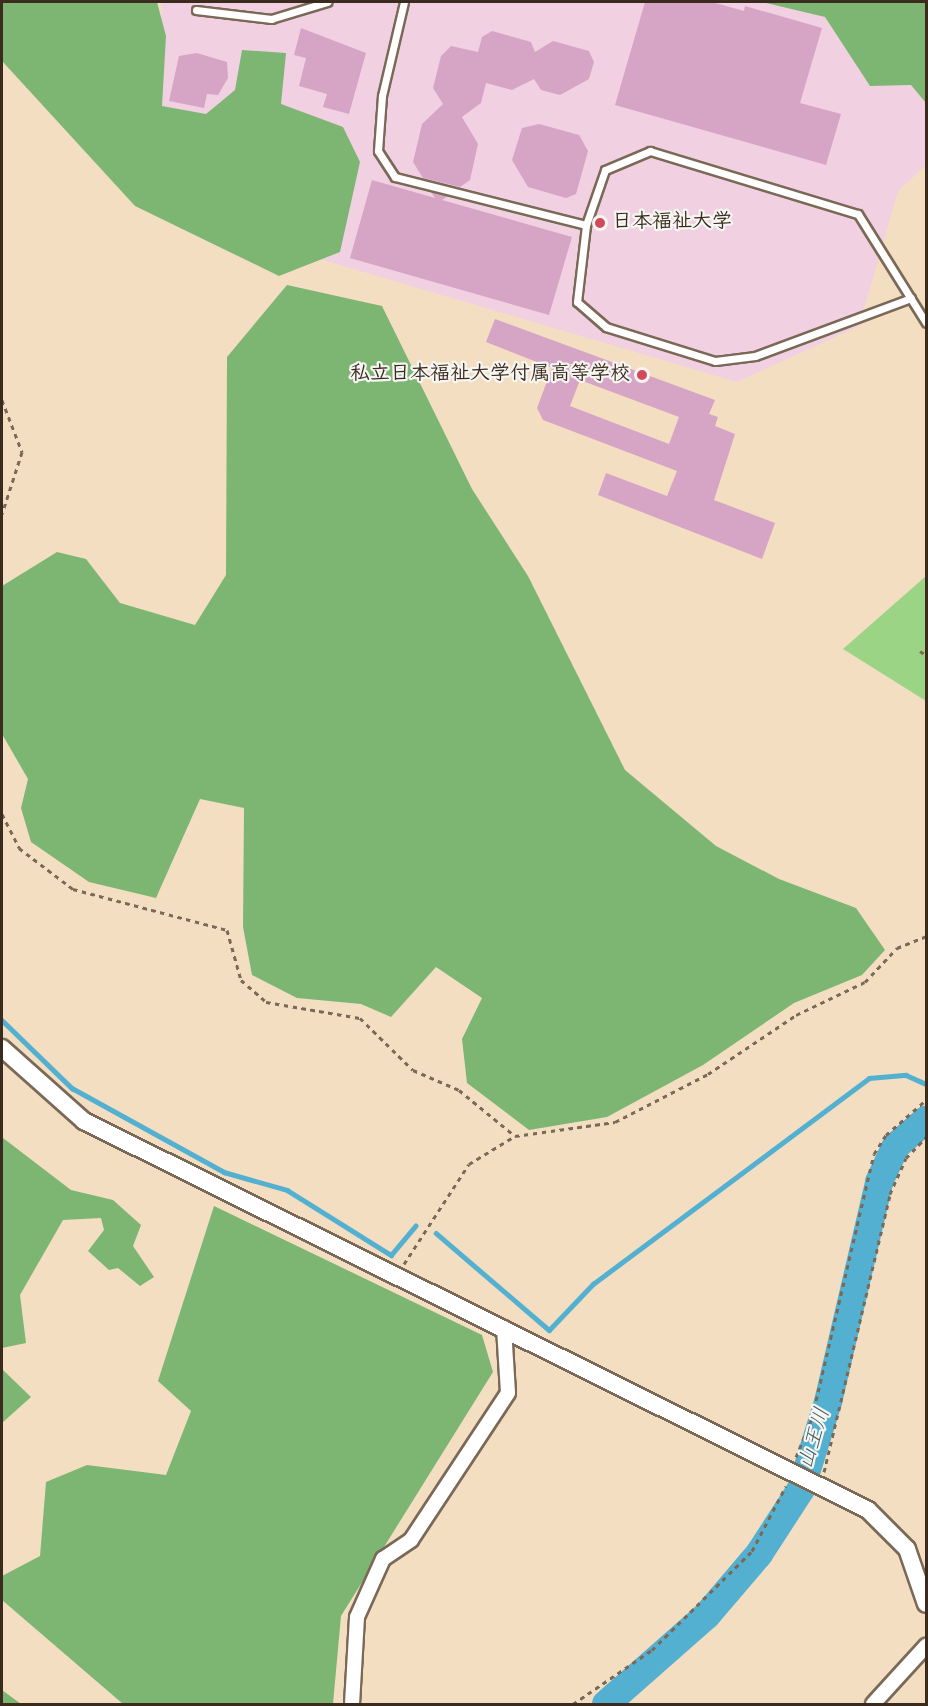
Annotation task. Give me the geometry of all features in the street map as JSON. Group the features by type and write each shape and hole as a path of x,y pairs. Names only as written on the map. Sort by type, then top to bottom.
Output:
{"street":[{"path":"2,1048 84,1121 791,1470 821,1482 896,1533 919,1575 927,1604"},
{"path":"352,1704 357,1617 383,1559 411,1540 508,1393 504,1328"},
{"path":"873,1704 927,1646"}],"lane":[{"path":"196,10 271,19 327,2"},
{"path":"404,2 382,96 378,151 395,177 586,225"},
{"path":"911,298 755,356 715,361 606,327 577,302 586,225 605,170 650,151 858,214 927,323"}],"path":[{"path":"2,400 22,452 2,513"},
{"path":"920,651 927,655"},
{"path":"2,814 19,848 73,889 227,930 241,980 266,1002 360,1018 413,1070 459,1090 515,1136"},
{"path":"397,1276 469,1164 515,1136 615,1122 708,1074 796,1015 865,982 897,948 927,936"},
{"path":"573,1704 652,1650 752,1551 791,1470 812,1418 874,1154 886,1135 927,1100"},
{"path":"821,1482 890,1194 906,1158 927,1137"}],"shaded area":[{"name":"日本福祉大学","path":"162,2 926,2 926,165 898,191 859,326 737,382 306,255 157,115"}],"green space":[{"path":"2,2 157,2 166,36 162,106 206,114 235,90 242,50 286,53 281,104 343,127 360,162 340,252 279,276 135,206 2,61"},
{"path":"762,2 926,2 926,103 911,85 870,86 825,17"},
{"path":"287,285 382,306 472,489 528,576 625,770 716,846 779,879 856,908 885,950 862,975 794,1003 703,1065 607,1117 529,1130 467,1083 462,1039 482,998 436,967 391,1017 361,1004 297,998 252,975 243,927 244,808 200,799 156,898 89,882 31,842 21,808 28,779 2,734 2,586 57,552 86,559 120,603 195,625 226,575 227,357"},
{"path":"926,576 926,701 843,649"},
{"path":"3,1138 71,1190 113,1200 141,1225 133,1246 154,1277 140,1286 118,1268 109,1270 88,1251 104,1230 101,1218 63,1220 20,1295 26,1343 2,1348"},
{"path":"214,1206 482,1335 493,1372 341,1616 333,1704 123,1704 2,1600 2,1576 40,1556 46,1482 87,1465 166,1475 191,1411 158,1381"},
{"path":"2,1369 31,1397 2,1423"},
{"path":"2,1690 21,1704 2,1704"}],"building":[{"path":"645,2 712,2 744,11 745,6 822,28 800,103 841,114 826,165 615,105"},
{"path":"301,28 366,53 349,114 323,107 327,94 299,86 306,58 294,55"},
{"path":"492,31 531,42 535,52 553,41 589,51 594,62 589,79 560,95 541,90 534,79 512,90 486,83 481,103 462,117 478,144 470,180 460,187 423,178 413,162 422,124 443,104 433,88 441,56 451,46 478,52 482,37"},
{"path":"197,53 227,62 228,78 218,95 207,94 204,108 169,101 179,56"},
{"path":"539,124 579,135 588,151 576,194 566,198 528,187 512,160 522,128"},
{"path":"372,180 435,198 431,192 448,196 442,200 572,237 549,315 350,258"},
{"path":"495,319 715,400 709,414 718,417 715,426 735,434 714,500 775,523 762,559 598,495 606,473 667,496 677,471 543,420 537,408 552,368 486,342","holes":["580,380 679,417 669,444 570,406"]}],"waterway":[{"path":"2,1020 72,1088 224,1172 287,1190 391,1255 415,1226"},
{"path":"436,1233 549,1330 593,1284 869,1078 906,1075 926,1084"},
{"name":"山王川","path":"606,1704 707,1615 759,1554 801,1489 828,1402 879,1182 896,1146 926,1120"}],"place":[{"name":"日本福祉大学","path":"600,223"},
{"name":"私立日本福祉大学付属高等学校","path":"642,375"}]}
